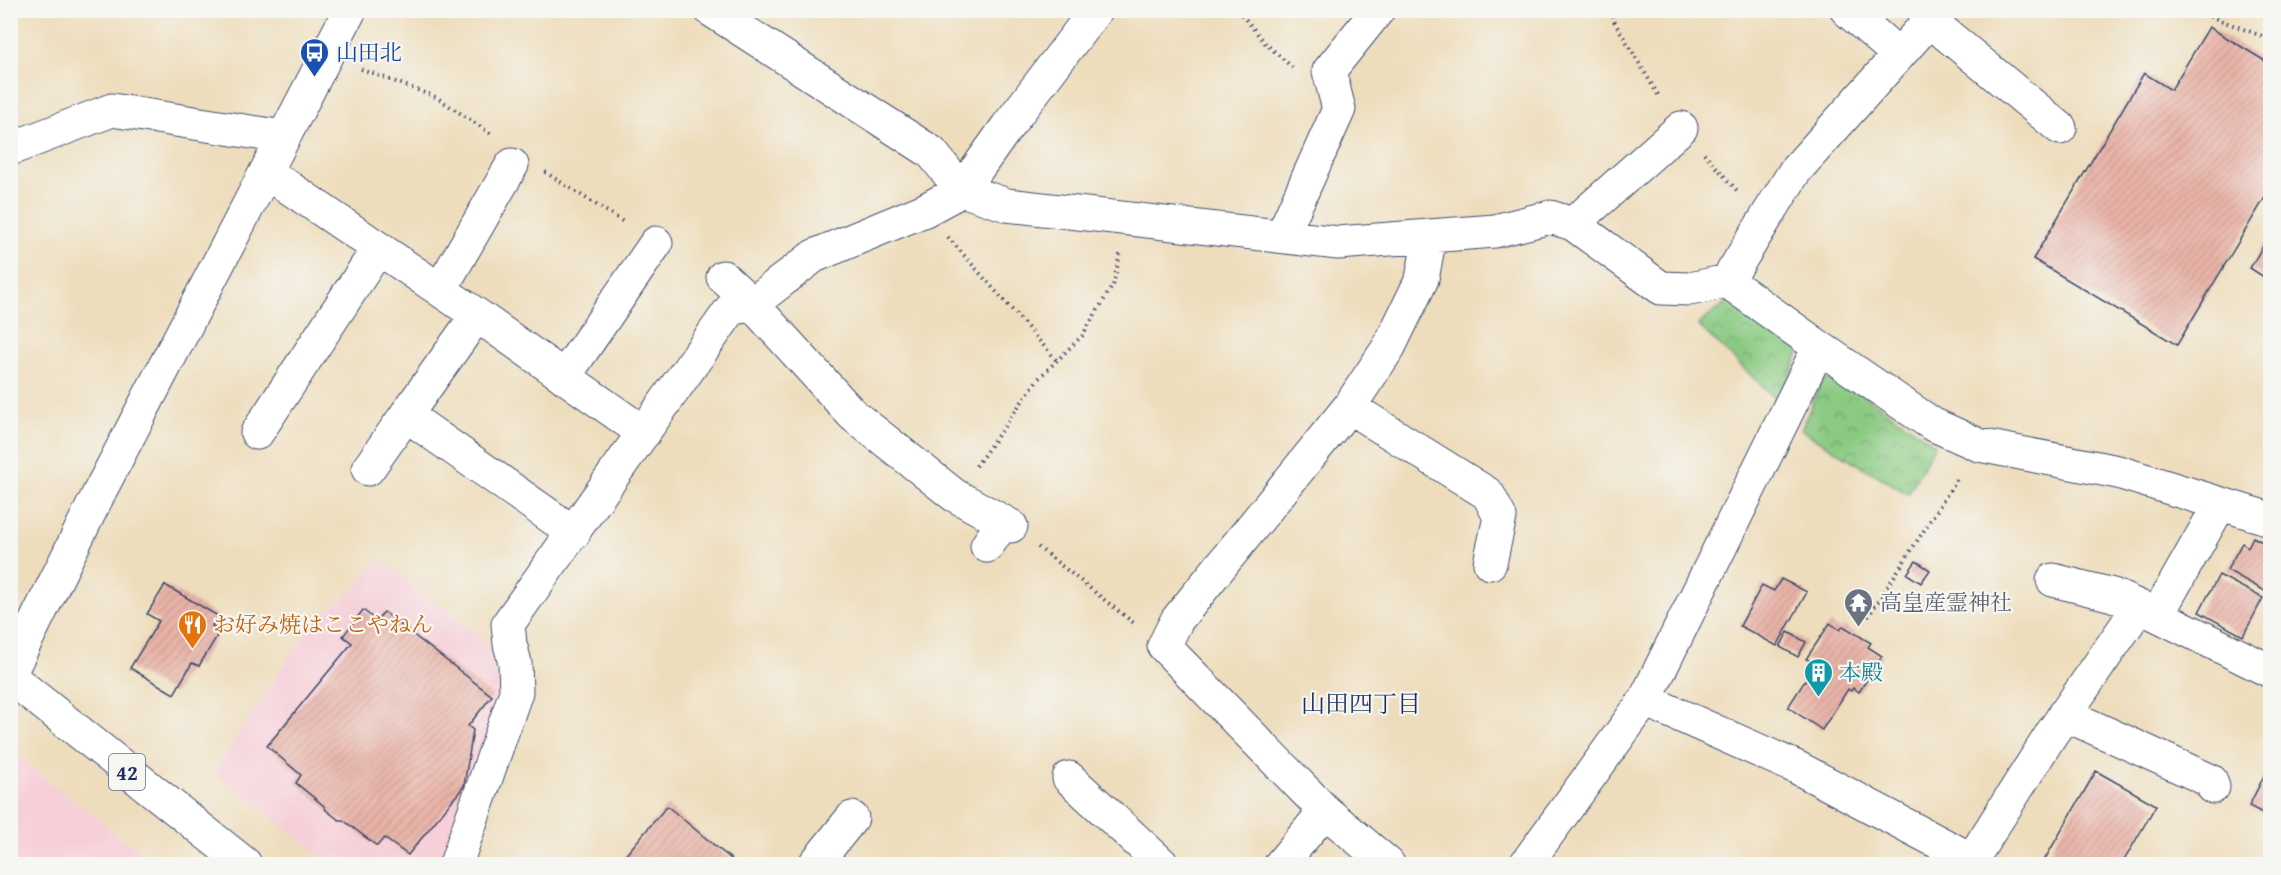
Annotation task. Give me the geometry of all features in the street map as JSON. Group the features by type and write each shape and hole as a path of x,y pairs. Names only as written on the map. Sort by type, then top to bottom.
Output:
{"street":[{"path":"10,675 101,489 350,10"},
{"path":"711,10 931,152 962,190 1007,205 1338,243 1495,231 1550,218 1573,224 1660,288 1690,289 1727,281 1795,171 1934,16 2060,128"},
{"path":"456,864 516,692 515,663 508,624 731,309 752,304 814,256 925,210 962,190 1096,10"},
{"path":"1282,236 1340,109 1329,71 1378,10"},
{"path":"1847,10 1899,55"},
{"path":"10,149 112,110 283,137"},
{"path":"1573,224 1681,128"},
{"path":"440,290 512,165"},
{"path":"266,172 477,315 644,433"},
{"path":"1388,864 1325,811 1164,646 1177,620 1349,407 1389,347 1422,279 1430,236"},
{"path":"564,377 656,243"},
{"path":"257,433 378,249"},
{"path":"723,277 752,304 853,415 919,479 954,495 1000,531"},
{"path":"1727,281 1932,424 1979,445 2118,472 2271,519"},
{"path":"368,469 477,315"},
{"path":"1526,864 1645,700 1819,347"},
{"path":"1349,407 1488,495 1500,517 1490,563"},
{"path":"406,415 574,533"},
{"path":"1645,700 1798,768 1970,862 2064,714 2148,611 2220,504"},
{"path":"2053,580 2113,595 2271,671"},
{"name":"42","path":"10,675 245,864"},
{"path":"2064,714 2211,781 2213,787"},
{"path":"1069,778 1161,864"},
{"path":"1281,864 1325,811"},
{"path":"815,864 852,818"}],"path":[{"path":"1238,10 1265,43 1340,109"},
{"path":"2193,10 2271,39"},
{"path":"925,210 1057,361"},
{"path":"954,495 1038,380 1082,336 1113,285 1125,237 1125,220"},
{"path":"1868,617 1979,445"},
{"path":"1000,531 1164,646"}],"shaded area":[{"path":"380,559 482,638 505,661 506,687 446,864 331,864 214,772 294,649 321,616 353,590"},
{"path":"17,756 156,864 11,864 11,759"}],"green space":[{"path":"1729,300 1802,345 1780,403 1698,325"},
{"path":"1838,378 1935,444 1908,494 1801,430 1822,381"}],"building":[{"path":"2209,27 2270,64 2270,189 2177,345 2033,259 2144,73 2171,90"},
{"path":"2270,234 2270,281 2250,268"},
{"path":"2253,537 2270,546 2270,594 2227,570 2242,543 2248,547"},
{"path":"1916,561 1930,570 1921,583 1907,574"},
{"path":"2219,575 2263,598 2243,636 2199,612"},
{"path":"1781,579 1807,592 1777,646 1740,626 1762,585 1774,591"},
{"path":"165,585 218,616 212,626 220,631 199,666 192,663 174,694 130,668 159,621 147,614"},
{"path":"363,610 376,620 384,612 492,696 468,726 473,730 464,786 408,855 384,838 377,846 326,810 296,783 301,775 267,746 352,643 343,636"},
{"path":"1830,623 1840,630 1843,626 1871,643 1868,647 1882,656 1859,692 1853,688 1851,691 1848,689 1822,730 1788,707 1814,667 1809,664 1811,661 1806,659"},
{"path":"1788,632 1806,642 1798,657 1780,647"},
{"path":"2270,764 2270,817 2249,806"},
{"path":"2096,771 2156,805 2122,864 2042,864"},
{"path":"667,806 737,864 618,864"}],"place":[{"name":"山田北","path":"315,78"},
{"name":"高皇産霊神社","path":"1859,628"},
{"name":"お好み焼はここやねん","path":"192,650"},
{"name":"本殿","path":"1818,698"}],"district":[{"name":"山田四丁目","path":"1361,703"}]}
